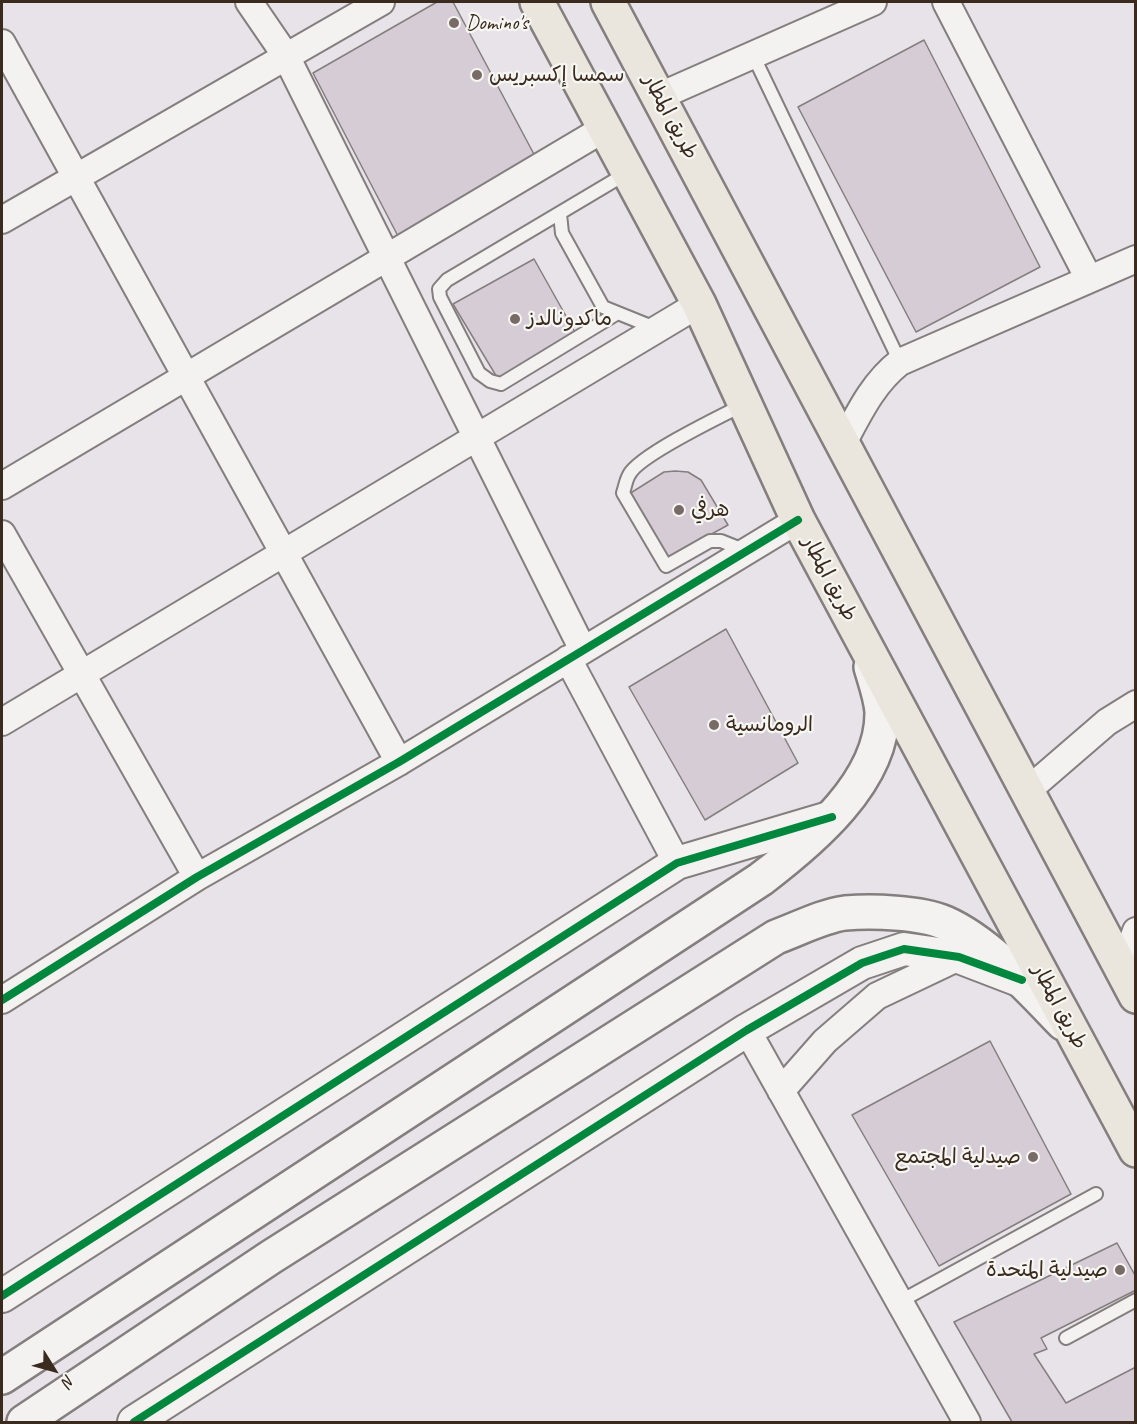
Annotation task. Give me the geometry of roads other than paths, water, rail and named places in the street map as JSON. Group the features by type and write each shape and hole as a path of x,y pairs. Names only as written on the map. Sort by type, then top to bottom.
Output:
{"main road":[{"name":"طريق المطار","path":"537,2 699,304 798,520 1136,1150"},
{"name":"طريق المطار","path":"608,2 660,96 1129,983"},
{"path":"2,1377 761,879 801,849 832,817 858,784 877,745 882,711 867,650"},
{"path":"24,1422 271,1257 776,937 844,913 897,914 944,923 971,939 1022,980 1073,1033"}],"street":[{"path":"249,2 286,56 477,437 576,655 677,863"},
{"path":"2,220 381,2"},
{"path":"660,96 873,2"},
{"path":"946,2 1089,279"},
{"path":"2,43 399,762"},
{"path":"2,486 605,129"},
{"path":"843,443 870,393 885,374 900,362 1136,259"},
{"path":"2,722 655,328 699,304"},
{"path":"2,1000 197,877 399,762 798,520"},
{"path":"2,534 197,877"},
{"path":"1027,791 1107,722 1136,704"},
{"path":"2,1294 677,863 832,817"},
{"path":"1129,983 1136,932"},
{"path":"134,1422 747,1030 862,963 904,950 958,957 1022,980"},
{"path":"781,1091 825,1041 877,996 958,957"},
{"path":"747,1030 967,1422"}],"lane":[{"path":"753,55 900,362"},
{"path":"616,314 501,384 490,381 479,373 440,297 439,289 447,280 628,172"},
{"path":"560,214 562,233 603,307 655,328"},
{"path":"744,404 636,466 629,474 623,493 666,566 710,542 721,540 747,551"},
{"path":"899,1302 1096,1194"},
{"path":"1066,1338 1136,1300"}],"place":[{"name":"Domino's","path":"454,23"},
{"name":"سمسا إكسبريس","path":"477,75"},
{"name":"ماكدونالدز","path":"515,319"},
{"name":"هرفي","path":"679,510"},
{"name":"الرومانسية","path":"714,725"},
{"name":"صيدلية المجتمع","path":"1033,1157"},
{"name":"صيدلية المتحدة","path":"1120,1270"}]}
